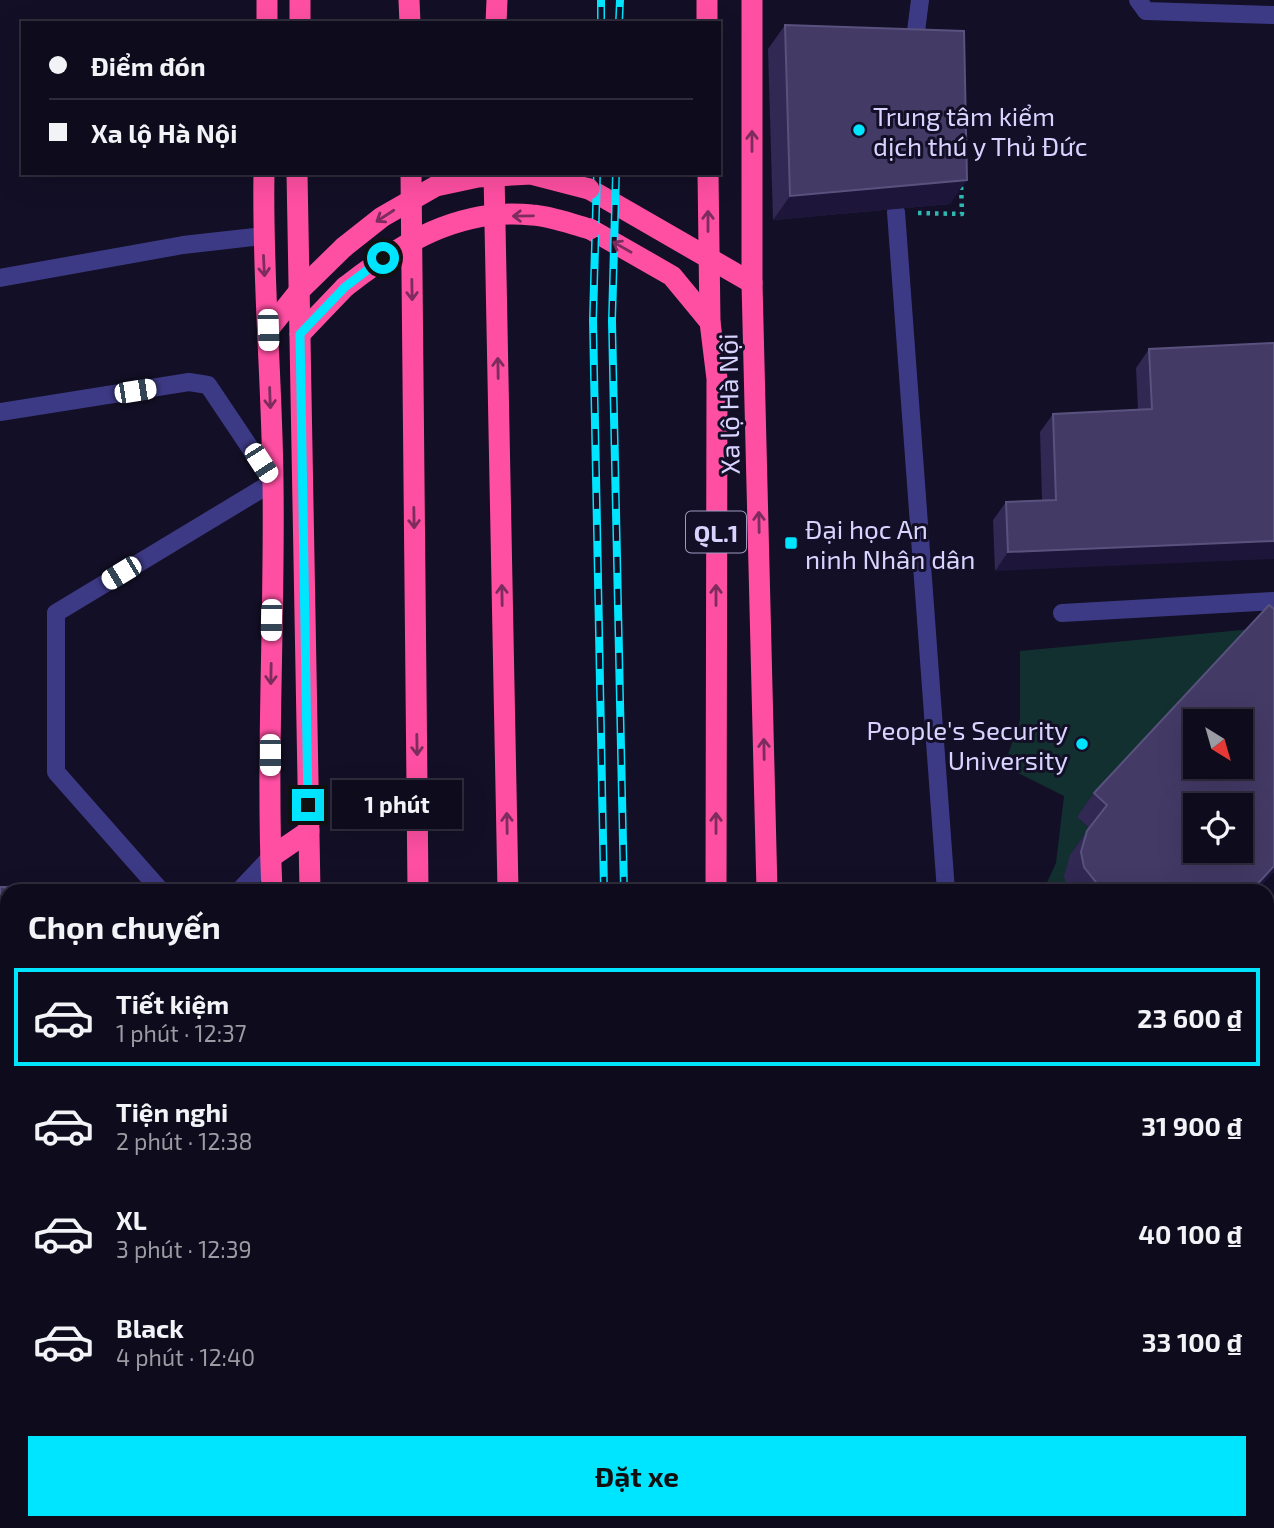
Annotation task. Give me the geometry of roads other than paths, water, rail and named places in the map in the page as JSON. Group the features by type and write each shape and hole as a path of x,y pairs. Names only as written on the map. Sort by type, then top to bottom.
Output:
{"highway":[{"path":"267,0 267,21"},
{"path":"300,0 300,21"},
{"path":"410,0 410,21"},
{"path":"496,21 497,0"},
{"path":"707,0 707,21"},
{"name":"Xa lộ Hà Nội","path":"752,0 752,283 767,884"},
{"path":"264,175 263,236 273,481 272,884"},
{"path":"297,175 310,884"},
{"path":"411,175 418,884"},
{"path":"494,175 508,884"},
{"path":"268,330 300,290 344,247 382,217 436,186 478,177 513,175"},
{"path":"535,175 589,189 752,283"},
{"name":"Xa lộ Hà Nội","path":"708,175 710,322 717,379 716,884"},
{"path":"300,334 345,287 383,258 437,227 479,218 532,215 590,229 672,276 710,322"},
{"path":"263,236 298,235"},
{"path":"271,857 309,831"}],"street":[{"path":"914,47 920,0"},
{"path":"1138,0 1146,11 1274,15"},
{"path":"896,212 945,884"},
{"path":"0,278 183,245 263,236"},
{"path":"0,412 189,382 208,385 273,481 56,613 56,772 155,884"},
{"path":"1062,613 1274,601"},
{"path":"246,884 271,857"}],"railway":[{"path":"601,0 601,21"},
{"path":"619,21 620,0"},
{"path":"597,175 593,320 604,884"},
{"path":"616,175 612,321 624,884"}],"place":[{"name":"Trung tâm kiểm dịch thú y Thủ Đức","path":"859,130"},
{"name":"Đại học An ninh Nhân dân","path":"791,543"},
{"name":"People's Security University","path":"1082,744"}]}
